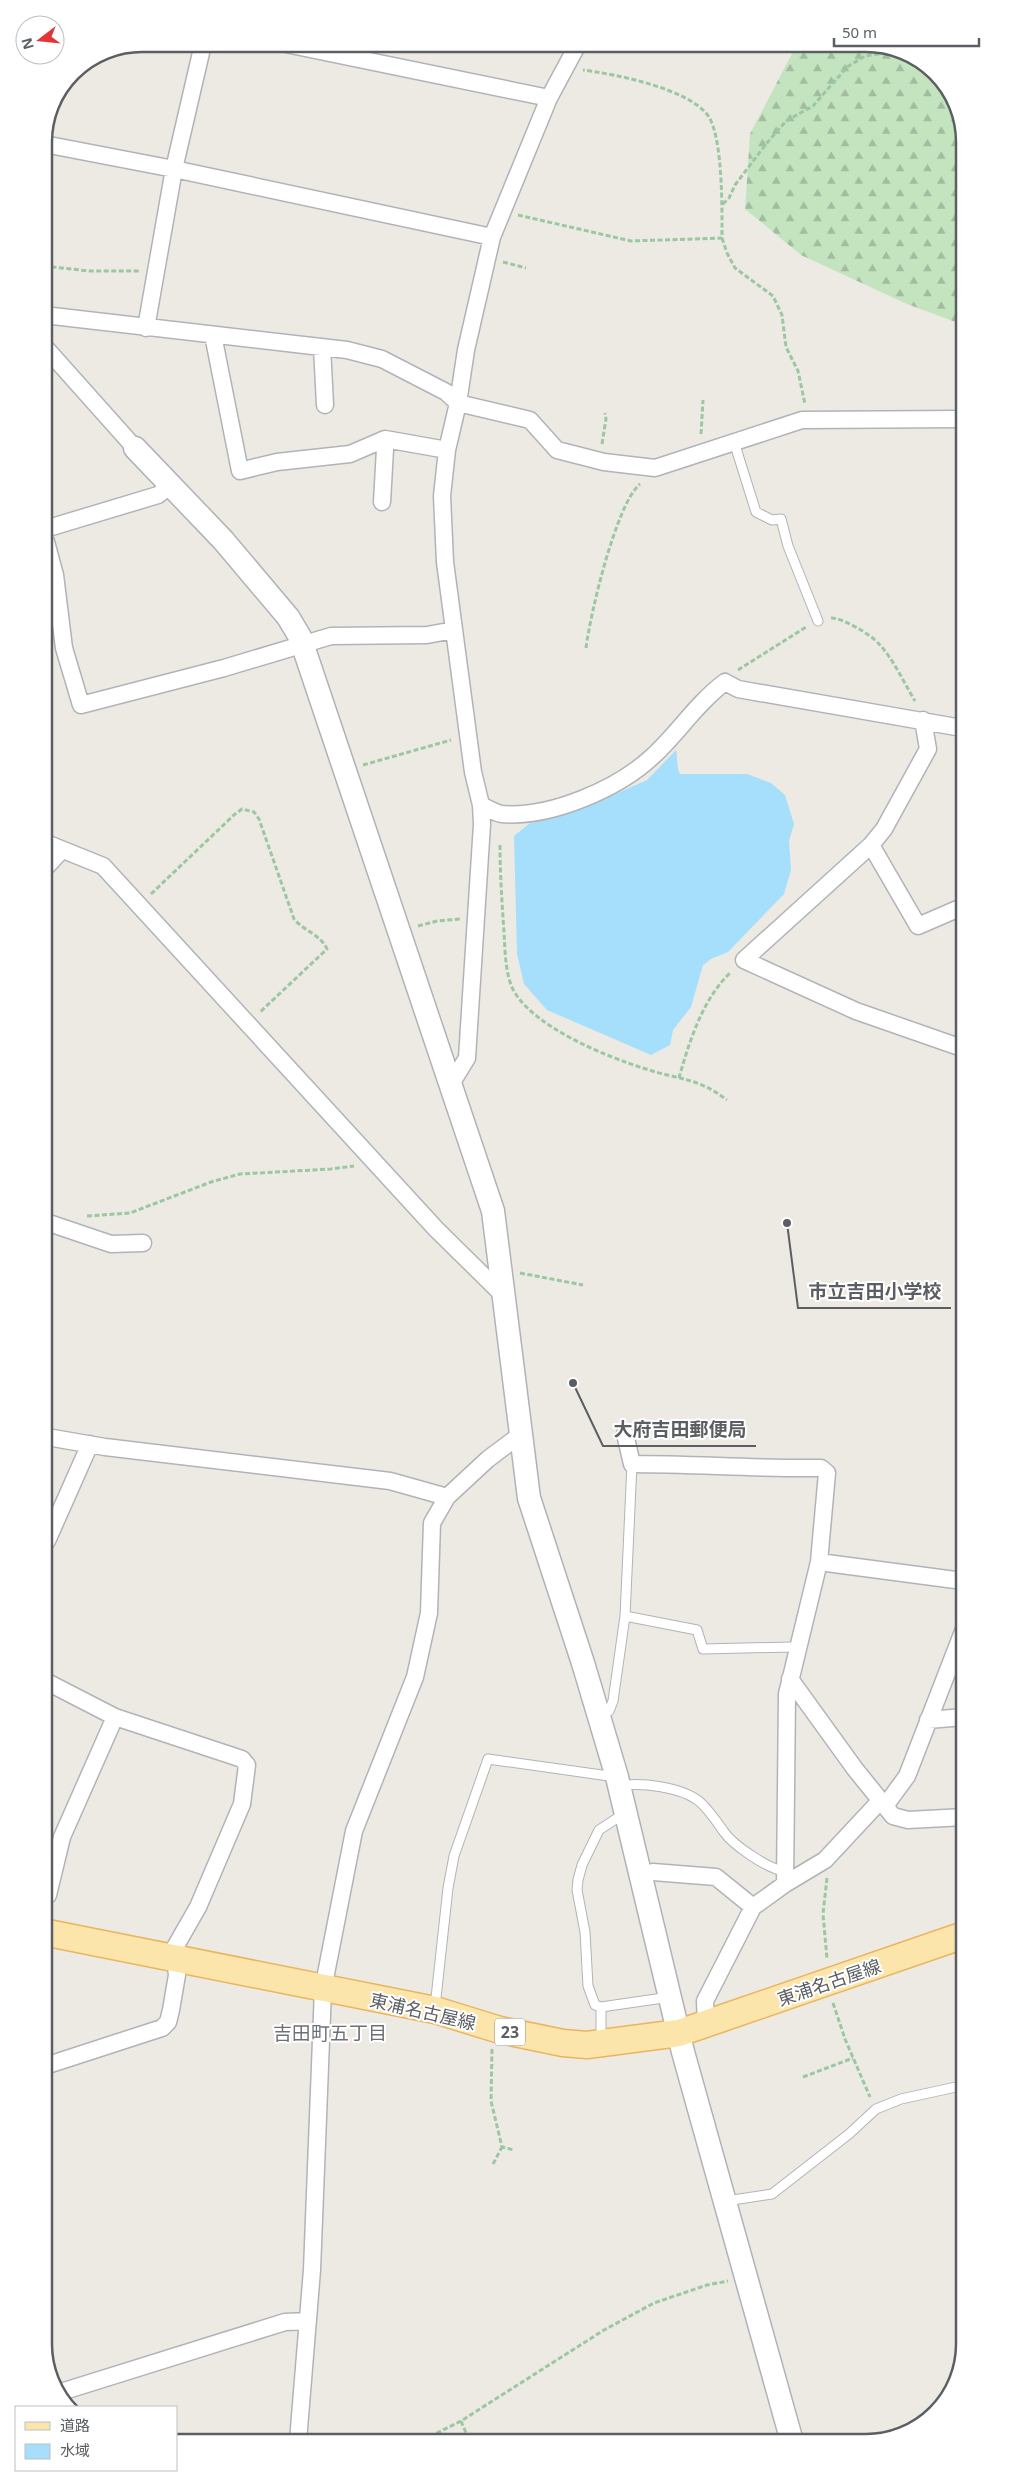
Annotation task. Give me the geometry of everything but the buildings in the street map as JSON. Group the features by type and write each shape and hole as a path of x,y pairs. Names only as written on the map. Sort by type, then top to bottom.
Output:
{"main road":[{"name":"東浦名古屋線","path":"52,1934 323,1990 435,2010 492,2028 562,2044 601,2044 679,2033 956,1938"}],"street":[{"path":"146,328 174,169 201,52"},
{"path":"326,52 549,98"},
{"path":"452,1084 467,1058 482,824 481,805 473,772 468,736 444,543 442,496 447,450 458,403 466,350 492,237 549,98 574,53"},
{"path":"53,146 174,169 492,237"},
{"path":"53,316 347,350 382,359 446,392 458,403 530,420 557,450 598,460 655,468 806,420 956,419"},
{"path":"212,335 240,471 277,462 350,454 382,440 447,450"},
{"path":"322,347 325,405"},
{"path":"53,356 223,540 288,617 303,645 452,1084 493,1211 529,1498 618,1781 705,2132 726,2201 790,2434"},
{"path":"382,440 385,449 382,502"},
{"path":"53,527 158,495 171,485"},
{"path":"53,567 64,648 81,705 331,636 427,635 454,630"},
{"path":"481,805 500,814 538,812 562,805 631,774 673,737 709,694 725,682 738,689 956,727"},
{"path":"923,720 928,749 884,829 871,846 744,960 856,1011 956,1046"},
{"path":"53,846 103,866 436,1229 504,1296"},
{"path":"871,846 918,926 956,909"},
{"path":"53,860 62,850"},
{"path":"53,1224 111,1244 143,1244"},
{"path":"625,1434 632,1464 821,1468 827,1473 819,1562 787,1694 784,1877"},
{"path":"299,2433 312,2270 323,1990 354,1831 415,1677 429,1613 432,1523 447,1497 488,1459 520,1435"},
{"path":"52,1438 390,1480 447,1497"},
{"path":"52,1529 90,1444"},
{"path":"819,1562 956,1580"},
{"path":"706,2024 704,2016 705,2001 753,1907 784,1877 826,1860 907,1776 956,1649"},
{"path":"790,1679 882,1804 893,1816 908,1820 956,1817"},
{"path":"52,1685 115,1717 242,1759 247,1764 242,1804 198,1907 174,1949 177,1974 168,2022 162,2028 52,2064"},
{"path":"52,1878 62,1837 115,1717"},
{"path":"928,1720 956,1718"},
{"path":"640,1875 653,1872 716,1877 753,1907"},
{"path":"67,2391 284,2322 308,2321"}],"lane":[{"path":"734,442 756,512 772,520 781,519 788,546 818,621"},
{"path":"598,1715 609,1711 612,1701 625,1616 632,1464"},
{"path":"625,1616 697,1630 703,1649 790,1647 798,1649"},
{"path":"435,2010 448,1888 454,1856 488,1759 635,1783 689,1795 700,1802 724,1832 740,1846 784,1877"},
{"path":"625,1812 600,1830 582,1865 577,1885 579,1908 585,1932 588,1986 595,2006 602,2007 670,1997"},
{"path":"601,2044 602,2007"},
{"path":"726,2201 772,2194 849,2134 876,2109 900,2099 956,2087"}],"path":[{"path":"722,205 729,198 735,185 766,144 786,121 813,106 846,67 865,56 881,54"},
{"path":"566,68 633,80 669,90 698,106 709,118 714,132 722,205 722,238 735,268 773,296 779,308 786,347 798,371 806,420"},
{"path":"503,212 631,241 722,238"},
{"path":"487,258 526,268"},
{"path":"53,267 89,271 138,271 155,274"},
{"path":"702,452 703,400"},
{"path":"598,460 604,440 605,412"},
{"path":"586,648 602,575 629,496 652,474 655,468"},
{"path":"725,682 731,674 818,621 835,618 851,625 879,643 922,712 923,720"},
{"path":"346,770 468,736"},
{"path":"139,905 235,814 242,809 254,812 259,819 294,919 299,926 324,941 327,949 248,1024"},
{"path":"500,814 506,964 511,985 520,1000 545,1023 608,1055 647,1070 701,1083 727,1100"},
{"path":"400,931 438,921 476,919"},
{"path":"679,1078 698,1023 725,978 744,960"},
{"path":"84,1216 130,1213 211,1182 240,1174 331,1169 374,1161"},
{"path":"501,1273 514,1272 583,1285"},
{"path":"826,1860 827,1884 823,1914 830,1982 853,2058 876,2109"},
{"path":"492,2028 491,2101 502,2147 493,2164"},
{"path":"803,2077 853,2058"},
{"path":"502,2147 514,2150"},
{"path":"436,2433 461,2421 604,2330 654,2303 746,2275"},
{"path":"461,2421 466,2433"}],"green space":[{"path":"792,53 884,54 906,62 926,75 934,83 947,103 956,131 956,322 907,304 801,255 745,209 750,134"}],"water":[{"path":"676,750 680,774 747,774 771,783 785,795 794,824 789,841 791,870 784,894 728,952 711,959 703,965 691,1007 673,1030 670,1045 651,1055 547,1010 524,984 517,954 514,836 530,823 554,818 591,805 647,780"}],"place":[{"name":"市立吉田小学校","path":"787,1223"},
{"name":"大府吉田郵便局","path":"573,1383"}],"district":[{"name":"吉田町五丁目","path":"330,2033"}]}
